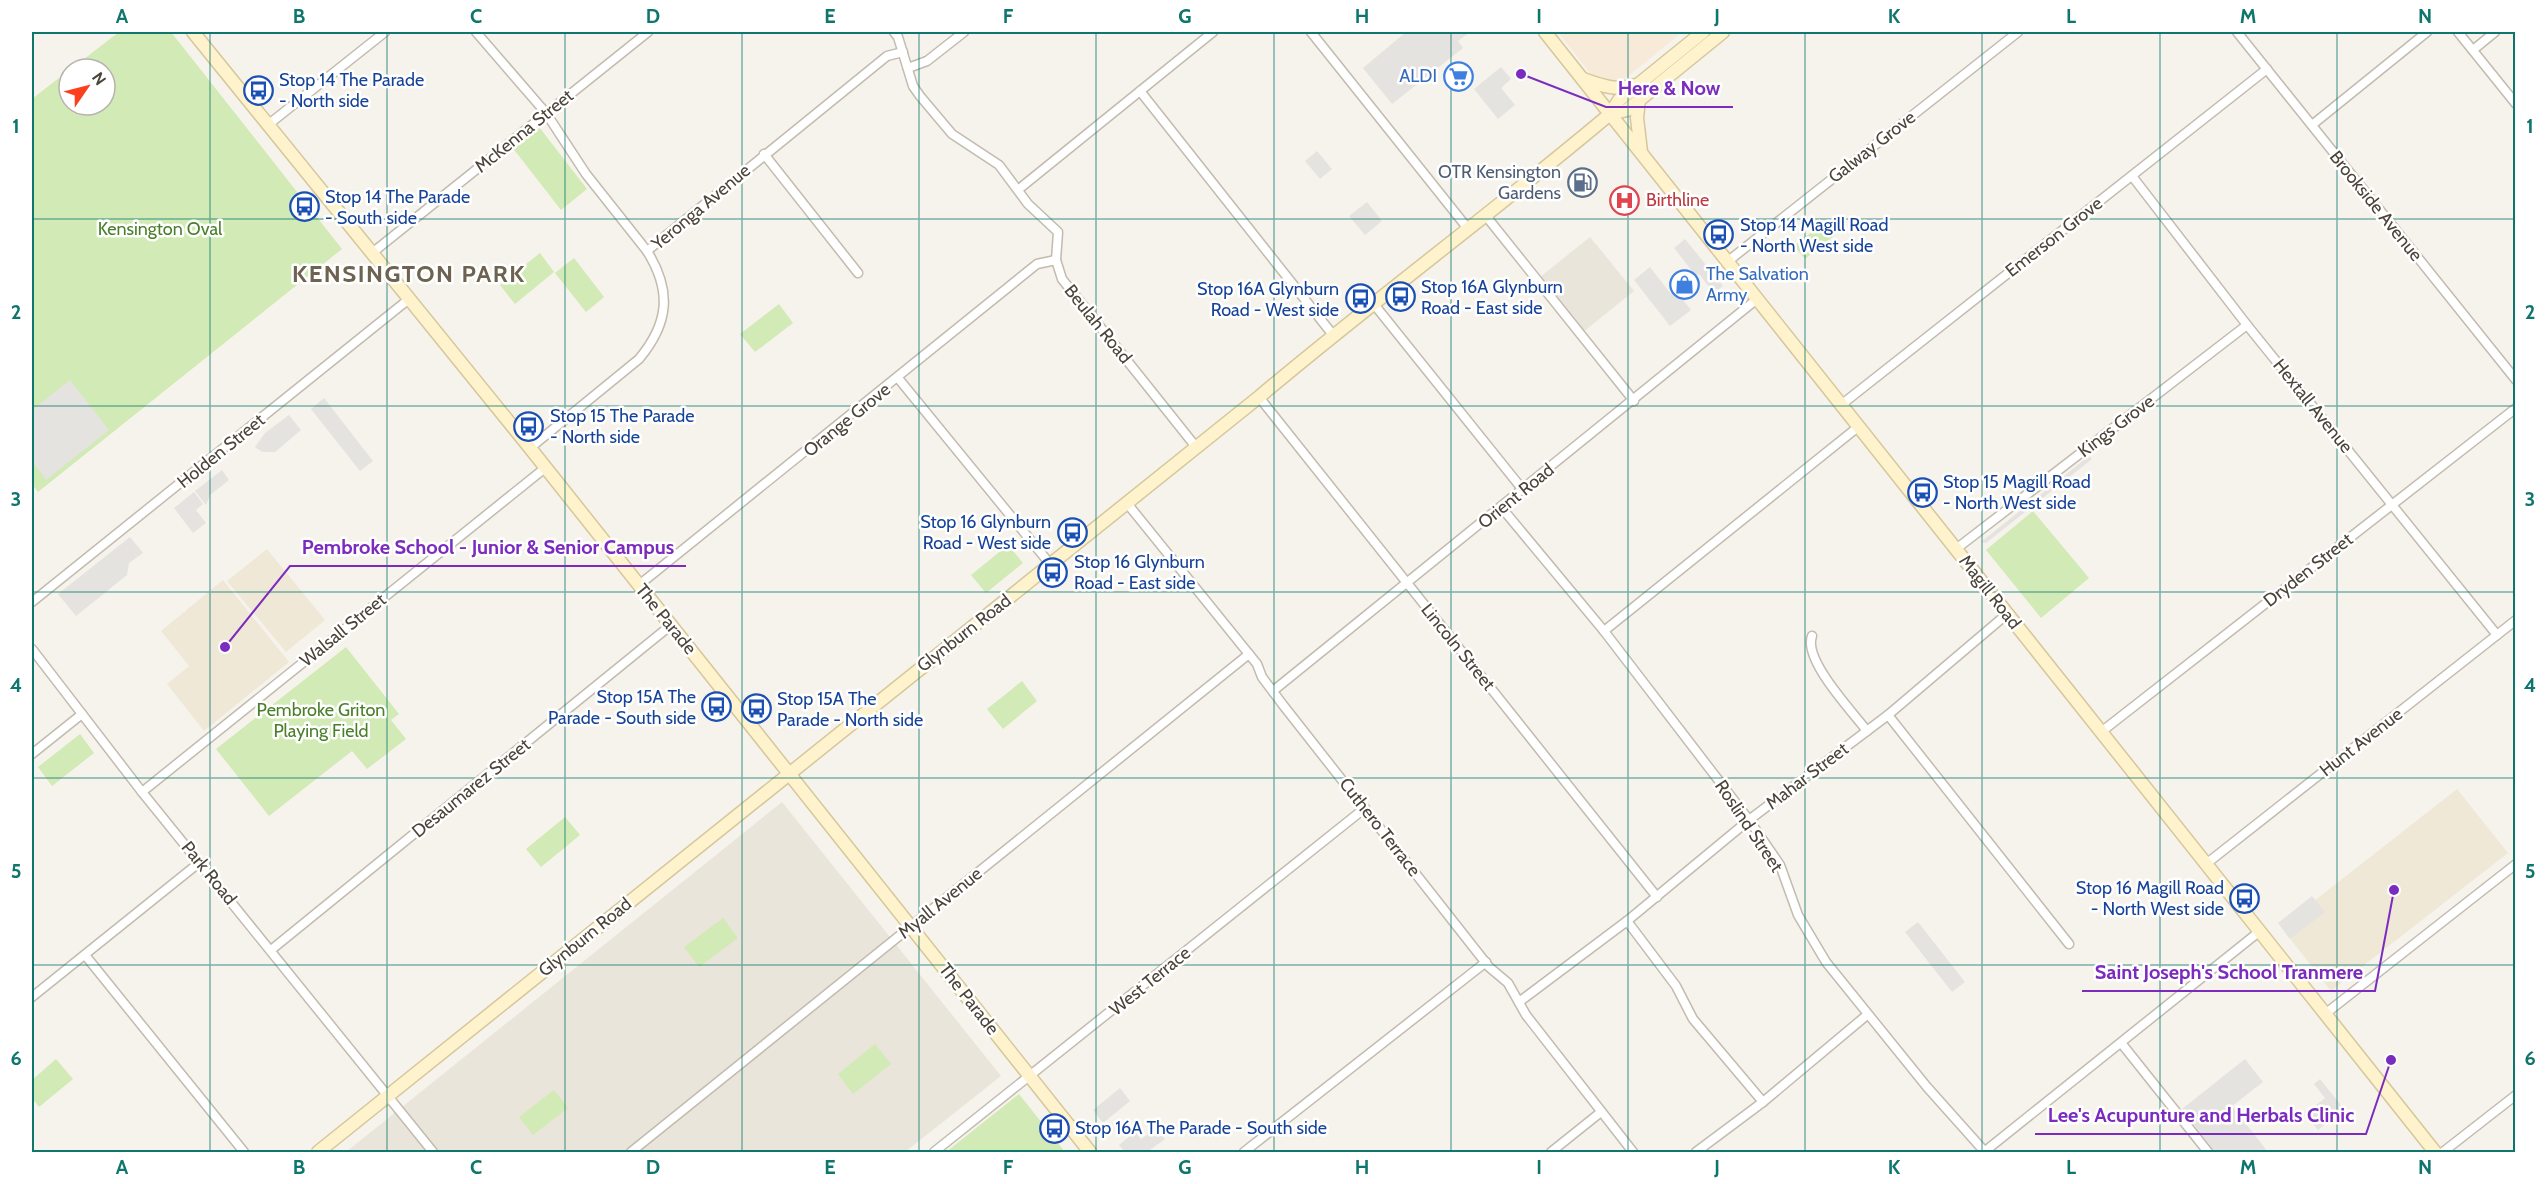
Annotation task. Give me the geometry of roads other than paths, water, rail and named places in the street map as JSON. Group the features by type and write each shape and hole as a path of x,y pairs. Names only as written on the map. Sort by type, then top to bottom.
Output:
{"main road":[{"name":"The Parade","path":"193,32 530,448 1090,1152"},
{"name":"Magill Road","path":"1545,32 2435,1152"},
{"name":"Glynburn Road","path":"318,1152 1259,397 1333,335 1469,230 1610,114 1619,100 1703,32"},
{"name":"Glynburn Road","path":"1610,114 1627,110 1723,32"},
{"path":"1582,78 1604,87 1623,89 1638,85"},
{"path":"1639,99 1636,117 1641,153"}],"street":[{"path":"269,124 385,32"},
{"path":"476,32 546,113 586,174 647,251"},
{"name":"McKenna Street","path":"372,253 648,32"},
{"name":"Beulah Road","path":"894,32 903,52 913,86 920,96 952,134 999,165 1028,204 1058,232 1056,260 1062,279 1196,447"},
{"path":"908,68 927,62 964,32"},
{"path":"1019,189 1213,32"},
{"path":"1311,32 1469,230"},
{"name":"Galway Grove","path":"1727,262 2018,32"},
{"name":"Brookside Avenue","path":"2237,32 2516,381"},
{"path":"2312,125 2427,32"},
{"path":"2458,32 2516,104"},
{"path":"2473,50 2495,32"},
{"name":"Yeronga Avenue","path":"530,448 639,359 654,342 663,321 664,300 655,263 647,251 887,56 903,52"},
{"name":"Emerson Grove","path":"1841,405 2267,69"},
{"path":"1140,91 1333,335"},
{"path":"764,154 858,273"},
{"name":"Hextall Avenue","path":"2132,176 2247,326 2497,635"},
{"path":"1486,216 1634,401"},
{"name":"Orange Grove","path":"639,585 1037,264 1056,260"},
{"name":"Holden Street","path":"32,602 410,299"},
{"name":"Orient Road","path":"1273,691 1634,401 1757,299"},
{"path":"1373,303 1523,490"},
{"name":"Kings Grove","path":"1956,549 2247,326"},
{"path":"898,378 1050,564"},
{"name":"Lincoln Street","path":"1259,397 1657,897"},
{"name":"Dryden Street","path":"2101,732 2516,408"},
{"path":"1604,631 1858,427"},
{"name":"Walsall Street","path":"142,792 545,468"},
{"name":"Cuthero Terrace","path":"1126,502 1249,654 1273,691 1486,962 1508,983 1526,1015 1633,1152"},
{"name":"Roslind Street","path":"1501,507 1604,631 1749,820 1780,865 1798,915 1827,962 1867,1015 1985,1152"},
{"name":"Mahar Street","path":"1519,1002 1627,921 1749,820 1888,715 2007,614"},
{"name":"Hunt Avenue","path":"2206,864 2516,620"},
{"name":"Desaumarez Street","path":"271,950 671,625"},
{"path":"1812,636 1810,648 1817,664 1867,731"},
{"name":"Park Road","path":"32,649 142,792 433,1152"},
{"name":"Myall Avenue","path":"631,1152 1249,654"},
{"path":"32,754 82,714"},
{"path":"1888,715 2069,944"},
{"name":"West Terrace","path":"934,1152 1365,808"},
{"path":"32,997 200,862"},
{"path":"2325,1014 2516,864"},
{"path":"1627,921 1676,987 1693,1019 1763,1102"},
{"path":"1985,1152 2122,1044 2259,931"},
{"path":"85,955 244,1152"},
{"path":"1244,1152 1486,962"},
{"path":"1696,1152 1763,1102 1867,1015"},
{"path":"2122,1044 2208,1152"},
{"path":"2443,1152 2516,1095"},
{"path":"1551,1152 1601,1112"}],"place":[{"name":"Here & Now","path":"1521,74"},
{"name":"ALDI","path":"1458,76"},
{"name":"Stop 14 The Parade - North side","path":"258,90"},
{"name":"OTR Kensington Gardens","path":"1582,182"},
{"name":"Birthline","path":"1625,200"},
{"name":"Stop 14 The Parade - South side","path":"304,207"},
{"name":"Stop 14 Magill Road - North West side","path":"1719,235"},
{"name":"The Salvation Army","path":"1685,284"},
{"name":"Stop 16A Glynburn Road - East side","path":"1400,297"},
{"name":"Stop 16A Glynburn Road - West side","path":"1360,299"},
{"name":"Stop 15 The Parade - North side","path":"529,426"},
{"name":"Stop 15 Magill Road - North West side","path":"1922,492"},
{"name":"Stop 16 Glynburn Road - West side","path":"1072,532"},
{"name":"Stop 16 Glynburn Road - East side","path":"1053,572"},
{"name":"Pembroke School - Junior & Senior Campus","path":"225,647"},
{"name":"Stop 15A The Parade - South side","path":"717,707"},
{"name":"Stop 15A The Parade - North side","path":"756,709"},
{"name":"Saint Joseph's School Tranmere","path":"2394,890"},
{"name":"Stop 16 Magill Road - North West side","path":"2245,898"},
{"name":"Lee's Acupunture and Herbals Clinic","path":"2391,1060"},
{"name":"Stop 16A The Parade - South side","path":"1054,1128"}],"district":[{"name":"KENSINGTON PARK","path":"409,273"}],"park label":[{"name":"Kensington Oval","path":"160,229"},
{"name":"Pembroke Griton Playing Field","path":"321,720"}]}
